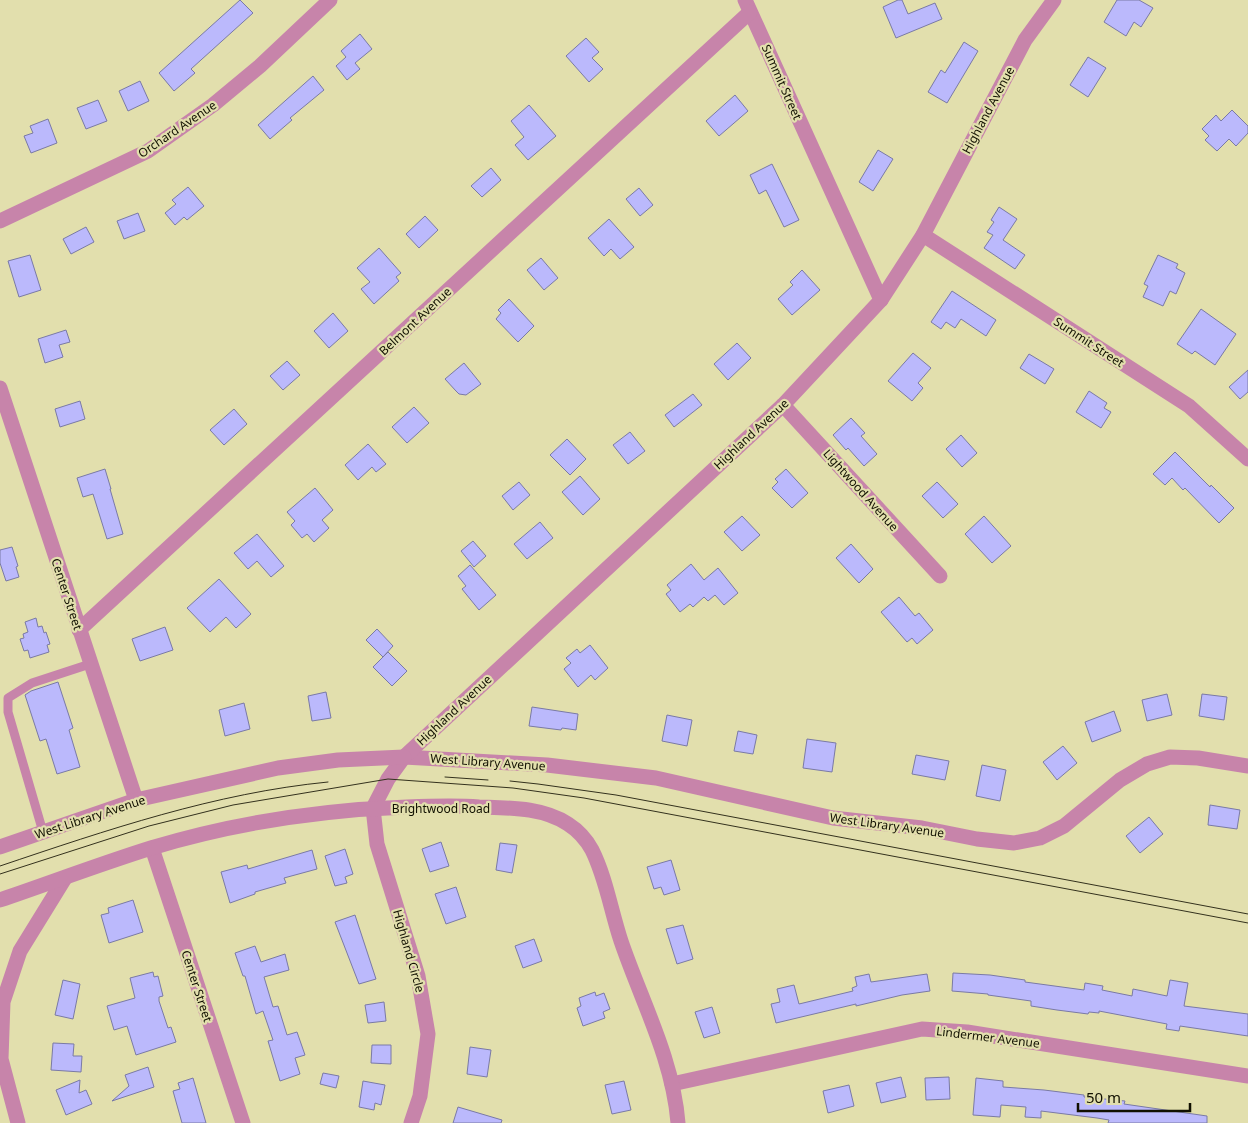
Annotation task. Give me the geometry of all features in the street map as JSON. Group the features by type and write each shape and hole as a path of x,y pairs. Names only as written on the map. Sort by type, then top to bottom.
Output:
{"street":[{"name":"Orchard Avenue","path":"0,221 148,151 214,105 260,66 330,0"},
{"name":"Highland Avenue","path":"373,808 388,779 404,757 783,404 881,300 923,235 1025,40 1054,0"},
{"name":"Summit Street","path":"748,6 881,300"},
{"name":"Belmont Avenue","path":"79,630 748,6"},
{"name":"Summit Street","path":"923,235 1189,406 1248,459"},
{"name":"Center Street","path":"0,388 136,800"},
{"name":"Lightwood Avenue","path":"783,404 940,576"},
{"name":"West Library Avenue","path":"0,846 136,800 278,768 338,760 404,757 547,765 656,778 833,818 922,828 977,839 1014,843 1040,838 1064,826 1120,780 1147,764 1170,758 1198,758 1248,766"},
{"name":"Brightwood Road","path":"0,900 152,848 231,828 283,818 373,808 458,805 521,809 556,817 568,823 584,836 598,863 621,940 663,1054 672,1084 678,1123"},
{"name":"Highland Circle","path":"373,808 377,844 418,976 428,1034 420,1096 411,1123"},
{"name":"Center Street","path":"152,848 243,1123"},
{"path":"18,1123 1,1059 3,1002 20,951 65,878"},
{"name":"Lindermer Avenue","path":"672,1084 922,1029 966,1032 1248,1076"}],"lane":[{"path":"43,832 8,712 8,698 32,683 90,664"}],"building":[{"path":"240,0 253,13 191,69 195,73 174,91 159,73"},
{"path":"902,0 908,14 935,3 942,19 896,38 883,7"},
{"path":"1117,0 1139,0 1153,8 1141,27 1134,22 1126,36 1104,22"},
{"path":"360,34 372,49 355,63 360,69 347,80 336,66 346,57 341,51"},
{"path":"586,38 599,52 592,58 603,69 589,82 566,56"},
{"path":"964,42 978,51 947,103 928,92 941,70 945,73"},
{"path":"1088,57 1106,68 1088,97 1070,85"},
{"path":"313,76 324,90 290,118 292,120 270,139 258,125"},
{"path":"140,81 149,101 128,111 119,91"},
{"path":"735,95 748,111 719,136 706,121"},
{"path":"98,100 107,121 86,129 77,108"},
{"path":"529,105 556,136 528,160 515,145 524,137 511,121"},
{"path":"1232,110 1248,126 1248,133 1236,146 1229,139 1217,151 1205,140 1209,136 1202,129 1216,115 1221,121"},
{"path":"48,119 57,143 31,153 24,136 33,133 30,126"},
{"path":"878,150 893,159 873,191 859,182"},
{"path":"772,164 799,220 784,227 766,190 759,194 750,175"},
{"path":"491,168 501,180 482,197 471,186"},
{"path":"188,187 204,206 187,220 184,217 175,225 165,213 176,204 172,200"},
{"path":"639,188 653,205 640,216 626,199"},
{"path":"999,207 1017,219 1003,240 1025,255 1015,269 984,248 993,235 987,232 994,222 991,220"},
{"path":"138,213 145,231 124,239 117,221"},
{"path":"425,216 438,230 419,248 406,234"},
{"path":"609,219 634,247 620,259 611,249 604,256 588,238"},
{"path":"86,227 94,242 71,254 63,239"},
{"path":"379,248 401,273 396,277 399,281 374,304 361,289 370,282 357,268"},
{"path":"30,255 41,290 19,297 8,261"},
{"path":"1158,255 1178,264 1176,268 1185,273 1176,294 1170,291 1163,306 1143,297 1148,286 1144,284"},
{"path":"541,258 558,278 544,290 527,270"},
{"path":"802,270 820,290 792,315 778,299 793,285 790,282"},
{"path":"952,291 996,320 986,336 961,319 955,328 946,322 941,329 931,322"},
{"path":"509,299 534,326 518,342 496,319 501,313 498,310"},
{"path":"1201,309 1236,334 1215,365 1195,351 1192,354 1177,344"},
{"path":"333,313 348,331 329,348 314,331"},
{"path":"66,330 70,342 59,345 63,357 45,363 38,339"},
{"path":"737,343 751,358 728,380 714,364"},
{"path":"913,353 931,368 918,383 923,388 912,401 888,381"},
{"path":"1029,354 1054,369 1045,384 1020,368"},
{"path":"287,361 300,375 283,390 270,376"},
{"path":"464,363 481,384 466,395 459,394 445,379"},
{"path":"1248,370 1248,392 1240,399 1229,387"},
{"path":"1089,391 1107,403 1104,408 1111,412 1101,428 1076,412"},
{"path":"693,394 702,405 674,427 665,415"},
{"path":"80,401 85,419 60,427 55,409"},
{"path":"414,407 429,423 407,443 392,427"},
{"path":"234,409 247,424 224,445 210,430"},
{"path":"851,418 865,433 861,436 877,454 864,466 833,435"},
{"path":"630,432 645,451 628,464 613,445"},
{"path":"961,435 977,453 962,467 946,449"},
{"path":"567,439 586,459 570,475 550,455"},
{"path":"368,444 386,464 376,472 372,467 358,480 345,465"},
{"path":"1175,452 1234,508 1219,523 1185,488 1183,490 1172,478 1165,485 1153,474"},
{"path":"105,469 123,534 107,539 93,494 83,497 77,478"},
{"path":"786,469 808,493 792,508 772,488 778,482 775,479"},
{"path":"580,476 600,499 583,515 562,492"},
{"path":"519,482 530,495 513,510 502,496"},
{"path":"937,482 958,504 943,518 922,496"},
{"path":"315,488 333,510 322,520 329,528 314,542 307,534 302,538 291,525 295,521 287,512"},
{"path":"742,516 760,535 742,551 724,532"},
{"path":"984,516 1011,546 992,563 965,534"},
{"path":"540,522 553,538 527,559 514,544"},
{"path":"257,534 284,566 271,577 257,561 248,569 234,553"},
{"path":"473,541 486,556 474,567 461,551"},
{"path":"851,544 873,569 859,583 836,558"},
{"path":"12,547 18,566 16,567 19,577 6,581 0,563 0,550"},
{"path":"691,564 704,580 718,568 738,593 724,605 715,595 708,601 704,597 693,607 690,604 680,612 666,594 671,590 667,585"},
{"path":"470,565 496,595 479,610 462,589 466,586 458,576"},
{"path":"219,579 251,614 236,628 226,617 210,632 187,608"},
{"path":"899,597 915,616 919,613 933,630 917,644 912,638 907,642 881,612"},
{"path":"36,618 38,627 42,626 44,633 46,632 50,644 47,645 49,652 30,658 28,650 24,651 20,639 24,638 23,634 28,632 25,622"},
{"path":"165,627 173,650 140,661 132,639"},
{"path":"377,629 393,646 383,657 366,640"},
{"path":"590,645 608,668 595,680 591,675 578,687 564,669 571,663 566,658 577,649 580,653"},
{"path":"388,652 407,671 392,686 373,667"},
{"path":"58,682 73,728 69,730 80,767 57,774 46,739 40,741 25,695 31,691"},
{"path":"326,692 331,718 312,721 308,696"},
{"path":"1167,694 1172,715 1147,721 1142,700"},
{"path":"1202,694 1227,697 1224,720 1199,716"},
{"path":"244,703 250,729 225,736 219,710"},
{"path":"532,707 578,714 576,730 529,726"},
{"path":"1114,711 1121,731 1092,742 1085,722"},
{"path":"667,715 692,720 687,746 662,741"},
{"path":"738,731 757,735 753,754 734,751"},
{"path":"807,739 836,743 832,772 803,768"},
{"path":"1063,746 1077,763 1057,780 1043,762"},
{"path":"916,755 949,761 945,780 912,774"},
{"path":"982,765 1006,770 1000,801 976,796"},
{"path":"1210,805 1240,810 1237,829 1208,825"},
{"path":"1149,817 1163,834 1140,853 1126,836"},
{"path":"441,842 449,866 430,872 422,849"},
{"path":"500,843 517,845 512,873 496,870"},
{"path":"345,849 353,874 345,877 347,883 335,886 325,856"},
{"path":"312,850 317,869 284,878 286,883 255,892 255,894 230,903 221,872 247,865 248,869"},
{"path":"671,860 680,890 664,895 661,887 654,889 647,867"},
{"path":"456,887 466,917 446,924 435,894"},
{"path":"133,900 143,932 109,943 101,915 109,913 108,908"},
{"path":"355,915 376,979 359,984 335,922"},
{"path":"683,925 693,959 677,964 666,929"},
{"path":"534,939 542,961 523,968 515,946"},
{"path":"255,946 261,962 285,954 289,970 264,977 273,1007 278,1006 287,1035 297,1032 305,1055 295,1058 300,1074 280,1081 268,1041 273,1040 263,1011 256,1014 245,976 243,976 235,953"},
{"path":"153,972 154,977 158,976 163,996 159,997 159,1001 168,1028 171,1027 176,1042 136,1055 127,1026 114,1030 107,1006 135,998 130,978"},
{"path":"953,973 990,975 1084,990 1085,983 1103,986 1102,990 1132,996 1133,989 1167,996 1170,980 1188,983 1184,1006 1248,1014 1248,1036 1180,1026 1179,1031 1166,1029 1167,1024 1099,1011 1099,1013 1089,1012 1088,1014 1057,1010 1031,1006 1031,1001 988,994 952,991"},
{"path":"869,974 871,982 927,974 930,991 902,995 856,1006 856,1004 776,1023 771,1004 780,1002 777,989 794,985 799,1004 853,991 852,988 857,986 855,977"},
{"path":"63,980 80,984 73,1019 55,1015"},
{"path":"595,992 596,996 604,993 610,1009 603,1012 605,1018 583,1026 577,1008 581,1006 579,998"},
{"path":"384,1002 386,1021 368,1023 365,1005"},
{"path":"712,1007 720,1033 704,1038 695,1012"},
{"path":"53,1043 74,1044 73,1056 82,1056 81,1072 51,1070"},
{"path":"372,1045 391,1045 391,1064 371,1063"},
{"path":"470,1047 491,1050 487,1077 467,1074"},
{"path":"148,1067 154,1087 112,1101 129,1086 125,1075"},
{"path":"323,1073 339,1076 336,1088 320,1084"},
{"path":"901,1077 906,1097 881,1103 876,1083"},
{"path":"949,1077 950,1099 926,1100 925,1078"},
{"path":"193,1078 206,1123 182,1123 173,1091 180,1089 178,1083"},
{"path":"976,1078 1003,1081 1003,1087 1084,1095 1084,1097 1125,1101 1124,1104 1207,1116 1207,1123 1108,1123 1109,1120 1041,1111 1041,1118 1025,1117 1026,1107 1001,1105 1000,1117 973,1115"},
{"path":"80,1080 79,1093 86,1090 92,1104 66,1115 56,1090"},
{"path":"363,1081 385,1085 381,1105 375,1103 374,1110 359,1107"},
{"path":"624,1081 631,1110 612,1114 605,1085"},
{"path":"849,1085 854,1106 828,1113 823,1091"},
{"path":"458,1107 502,1120 501,1123 453,1123"}],"tram line":[{"path":"445,777 488,780"},
{"path":"0,874 149,826 233,805 388,779 513,788 584,798 1248,923"},
{"path":"510,781 616,795 1248,914"},
{"path":"0,866 80,839 203,804 286,787 328,782"}]}
